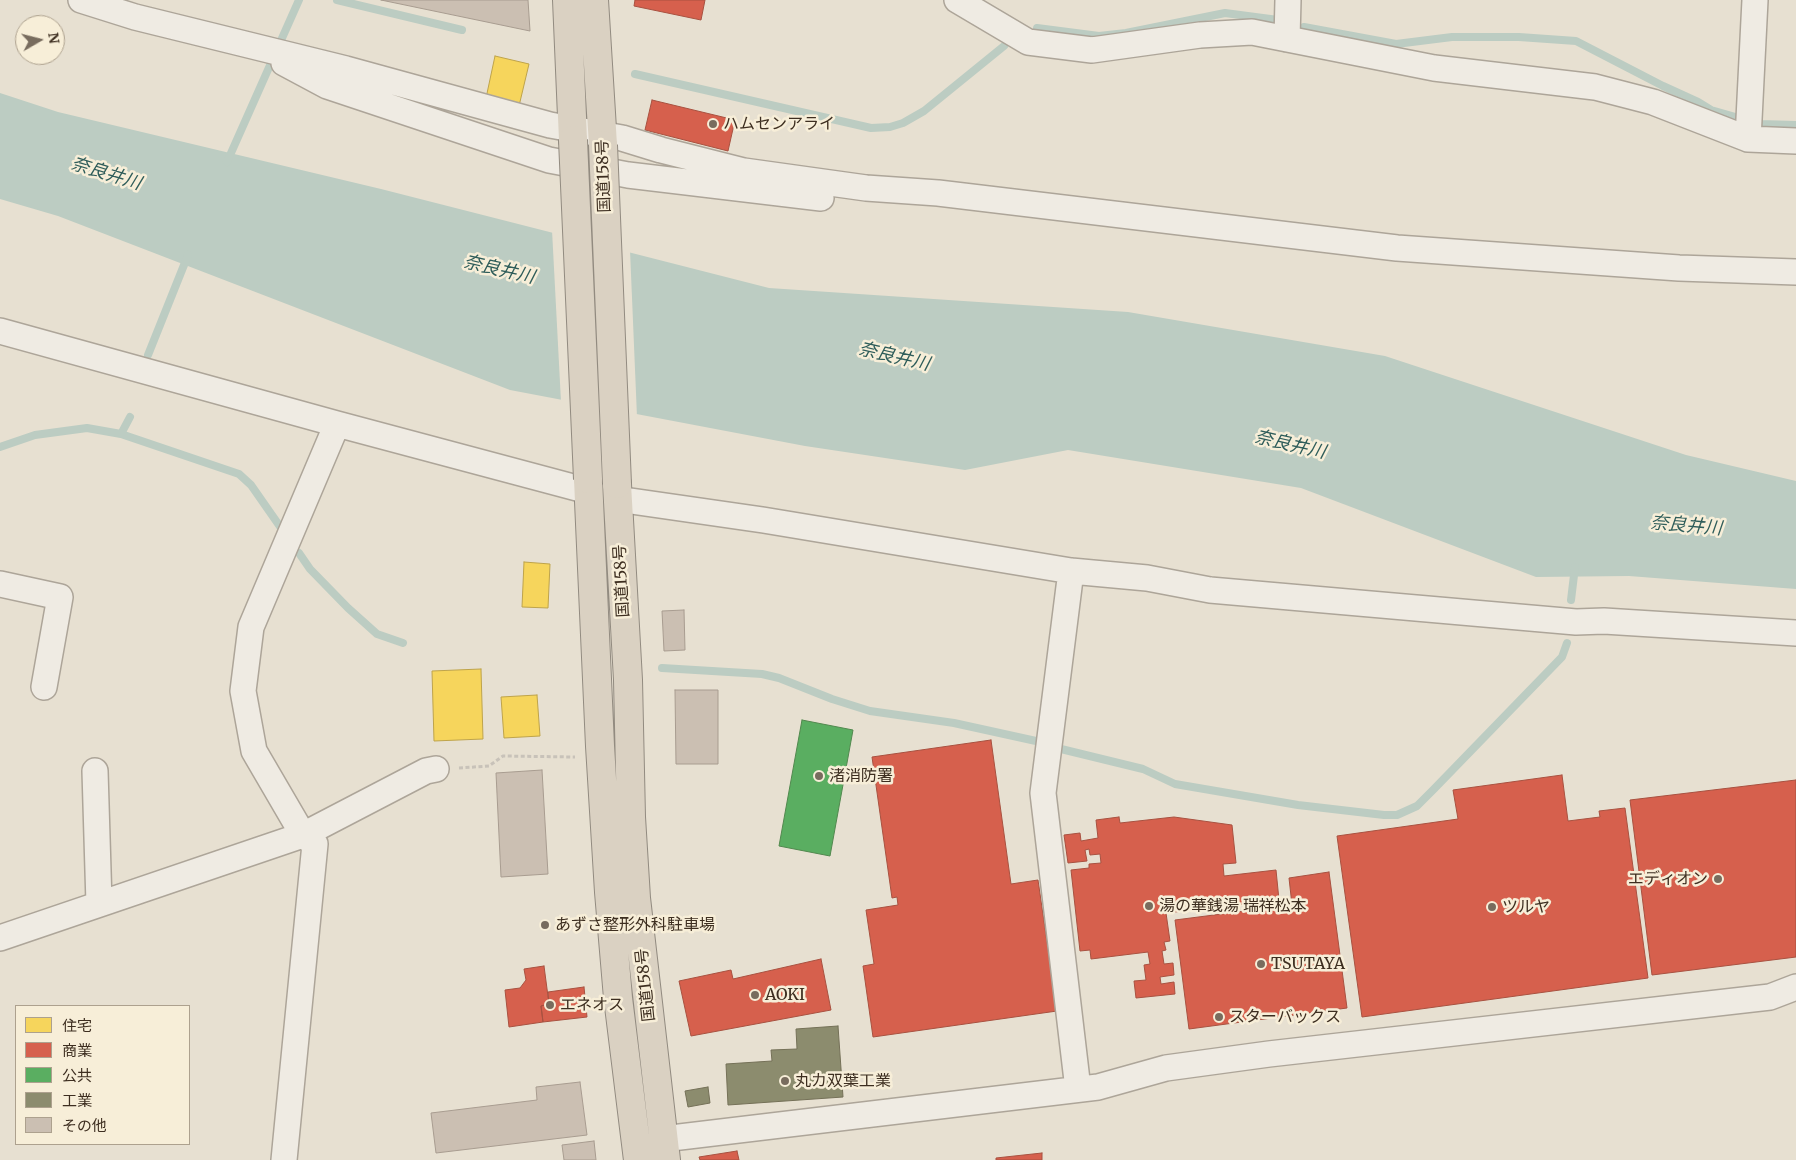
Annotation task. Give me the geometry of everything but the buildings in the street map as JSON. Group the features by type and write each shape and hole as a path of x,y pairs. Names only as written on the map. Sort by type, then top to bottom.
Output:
{"highway":[{"name":"国道158号","path":"567,0 600,746 608,882 618,998 638,1160"},
{"name":"国道158号","path":"594,0 617,492 628,680 631,817 636,898 664,1150"}],"street":[{"path":"81,0 135,17 251,45 573,135 602,140 622,138 744,171 866,188 938,193 1397,248 1679,268 1796,272"},
{"path":"957,0 1028,42 1092,50 1200,35 1252,32 1434,68 1595,87 1653,102 1748,140 1796,141"},
{"path":"1287,38 1288,0"},
{"path":"1748,140 1755,0"},
{"path":"251,45 327,86 549,160 628,175 748,191 864,202 938,193"},
{"path":"0,332 337,424 588,485"},
{"path":"284,1160 315,844 304,835 254,751 243,691 252,627 337,424"},
{"path":"617,492 763,520 1071,571 1147,578 1210,590 1576,622 1604,621 1796,634"},
{"path":"1071,571 1043,793 1078,1089"},
{"path":"0,584 60,598 44,687"},
{"path":"0,938 304,835 426,771 436,769"},
{"path":"95,771 98,904"},
{"path":"664,1150 1098,1087 1166,1068 1269,1054 1770,997 1796,987"}],"path":[{"path":"436,769 489,766 503,756 579,757"}],"water":[{"name":"奈良井川","path":"0,93 58,112 381,189 769,288 1128,312 1385,356 1686,455 1796,481 1796,589 1629,576 1536,577 1301,488 1068,450 965,470 805,446 510,390 58,216 0,199"}],"pier":[{"path":"552,230 630,250 637,417 561,402"}],"waterway":[{"path":"227,162 299,0"},
{"path":"337,0 462,30"},
{"path":"1037,28 1099,36 1126,33 1225,13 1278,20"},
{"path":"1304,27 1396,44 1452,37 1519,37 1576,41 1711,110 1760,124 1796,125"},
{"path":"635,74 871,128 890,127 903,123 924,111 1004,46"},
{"path":"148,355 188,255"},
{"path":"121,434 130,417"},
{"path":"0,447 35,435 87,428 121,434 239,474 251,485 281,528"},
{"path":"299,553 310,569 348,608 377,634 403,643"},
{"path":"1571,600 1575,567"},
{"path":"1061,749 1143,769 1175,784 1298,805 1397,815 1417,806 1434,789 1562,657 1567,643"},
{"path":"662,668 762,674 779,678 832,699 870,711 954,723 1036,741"}],"place":[{"name":"ハムセンアライ","path":"713,124"},
{"name":"渚消防署","path":"819,776"},
{"name":"エディオン","path":"1718,879"},
{"name":"湯の華銭湯 瑞祥松本","path":"1149,906"},
{"name":"ツルヤ","path":"1492,907"},
{"name":"あずさ整形外科駐車場","path":"545,925"},
{"name":"TSUTAYA","path":"1261,964"},
{"name":"AOKI","path":"755,995"},
{"name":"エネオス","path":"550,1005"},
{"name":"スターバックス","path":"1219,1017"},
{"name":"丸カ双葉工業","path":"785,1081"}]}
